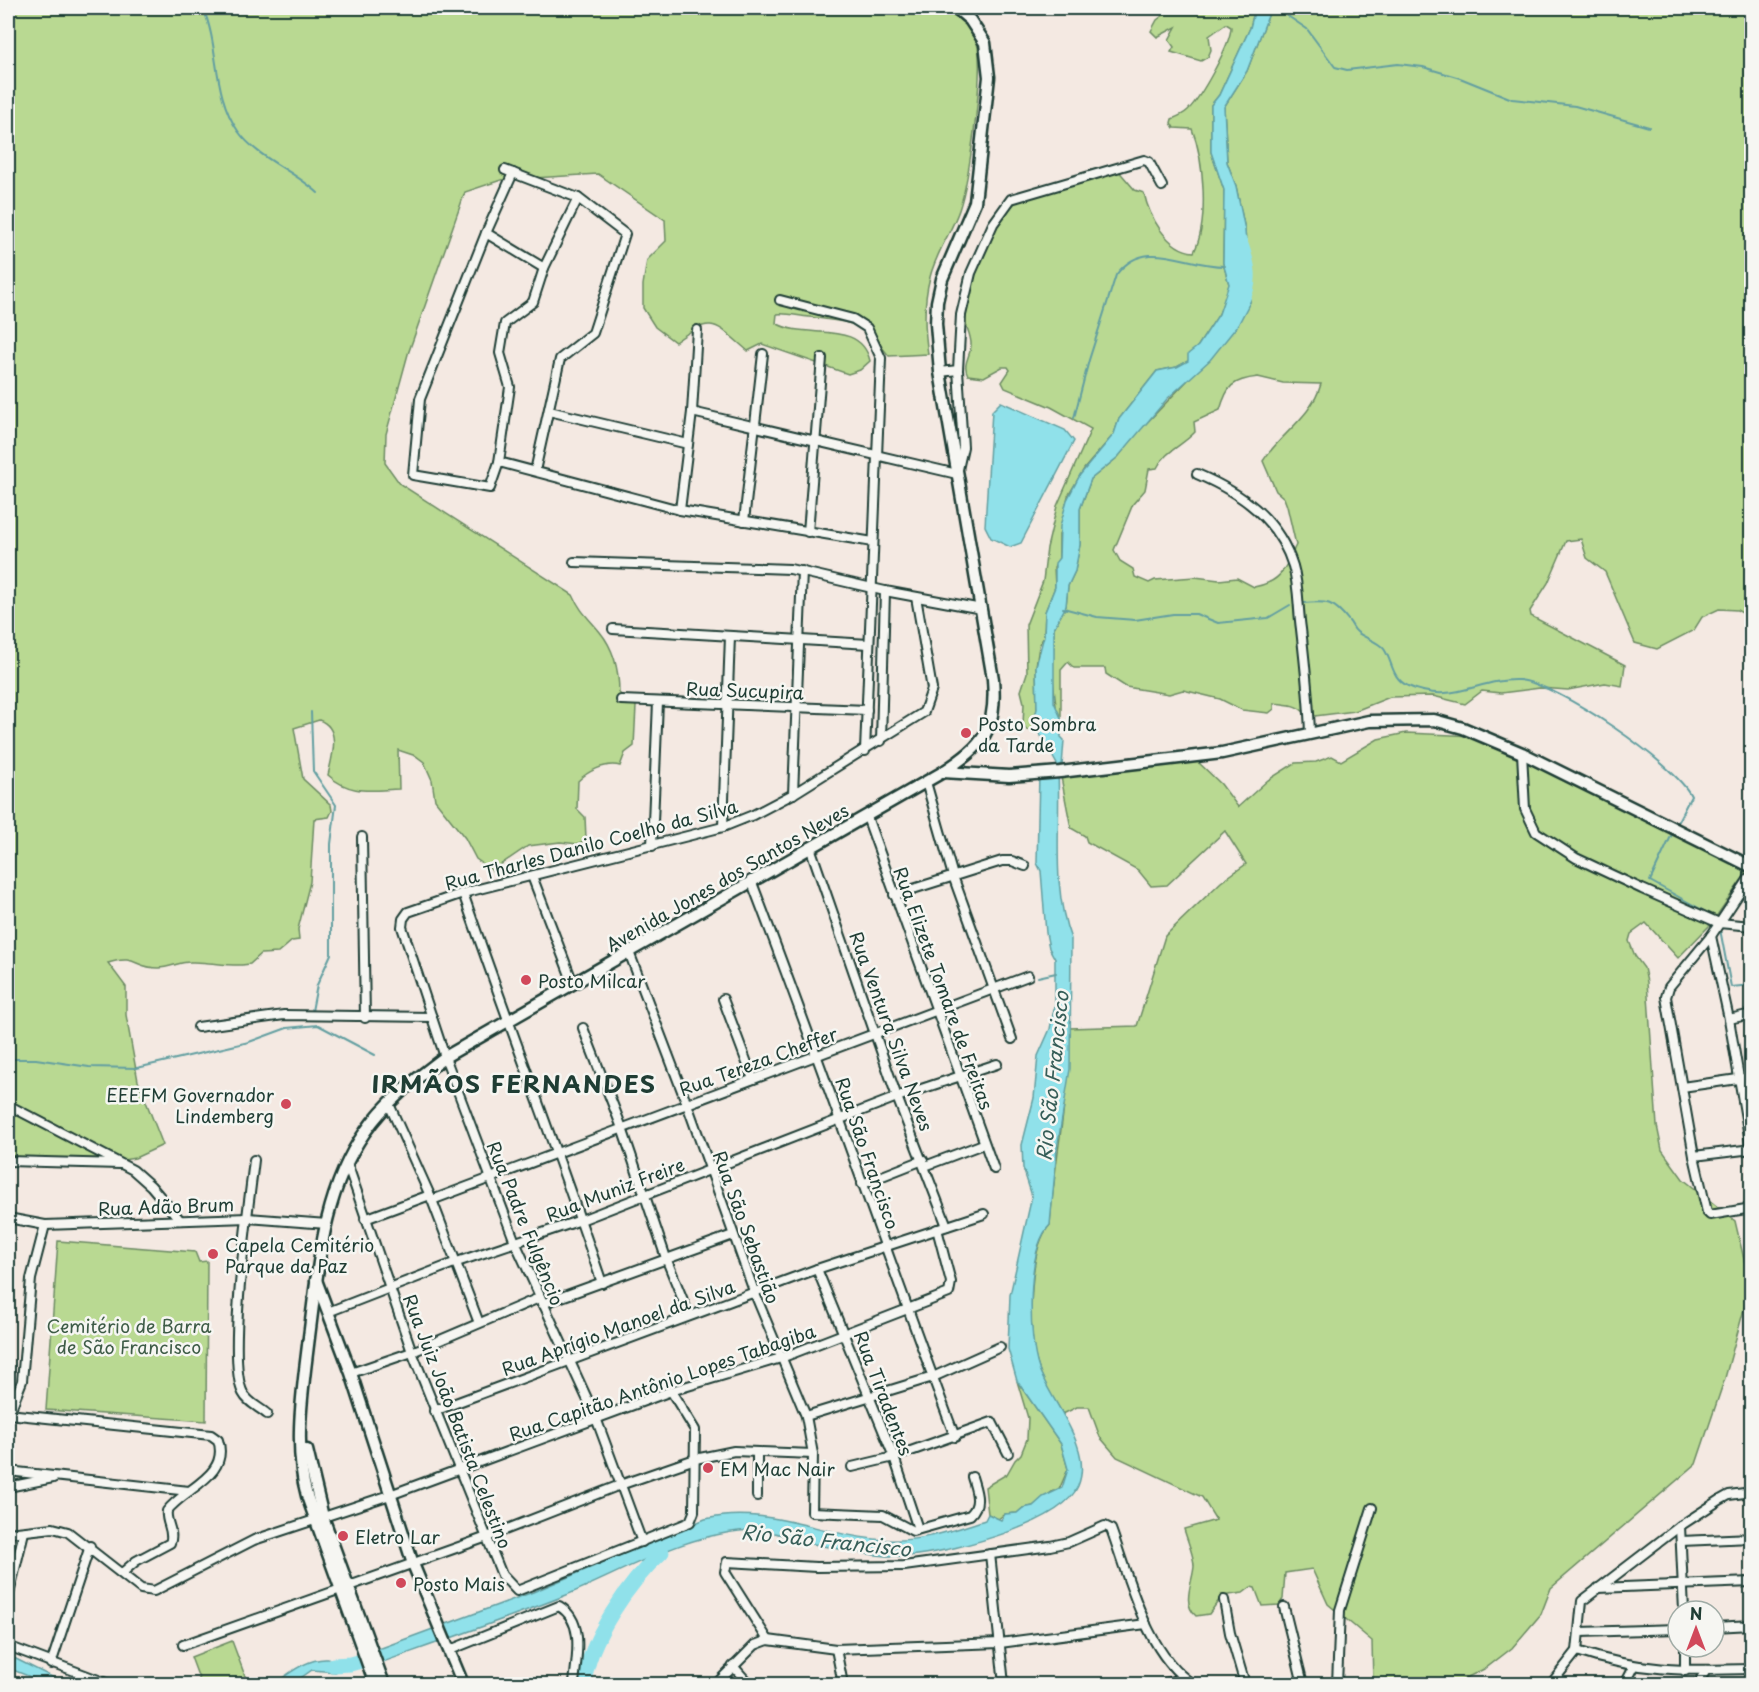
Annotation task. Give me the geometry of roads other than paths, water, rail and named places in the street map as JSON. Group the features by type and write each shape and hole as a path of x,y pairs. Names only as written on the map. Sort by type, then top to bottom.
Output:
{"main road":[{"name":"Avenida Jones dos Santos Neves","path":"375,1684 374,1670 366,1646 319,1518 302,1420 315,1277 327,1224 347,1163 364,1133 389,1104 445,1058 751,880 867,817 943,772 971,754 991,722 994,702 993,679 940,372 936,324 937,302 942,279 975,202 989,77 985,43 970,20 956,8"},
{"path":"943,772 1009,776 1060,772 1222,753 1369,722 1434,720 1463,728 1522,753 1752,867"},
{"path":"315,1277 351,1372 414,1564 463,1684"},
{"name":"Avenida Jones dos Santos Neves","path":"374,1670 384,1684"}],"street":[{"path":"692,412 957,474 963,447 958,370 961,315 971,273 993,224 1011,199 1144,160 1149,162 1162,186"},
{"path":"535,471 560,359 593,333 625,234 578,198 509,172 420,399 413,475 490,488 499,462 510,387 500,352 505,323 533,302 544,268 578,198"},
{"path":"486,233 544,268"},
{"path":"780,300 853,319 867,328 881,358 866,751"},
{"path":"680,510 692,412 697,330"},
{"path":"744,521 763,354"},
{"path":"808,532 822,358"},
{"path":"940,372 958,370"},
{"path":"549,411 688,444"},
{"path":"499,462 680,510 873,542"},
{"path":"1197,474 1235,491 1249,501 1273,527 1288,555 1296,583 1310,734"},
{"path":"574,562 802,571 885,591 982,609"},
{"path":"793,795 802,571"},
{"path":"882,741 885,591"},
{"name":"Rua Tharles Danilo Coelho da Silva","path":"408,912 463,893 723,827 793,795 866,751 924,712 931,698 932,689 916,597"},
{"path":"613,629 869,644"},
{"path":"723,827 730,636"},
{"name":"Rua Sucupira","path":"621,700 867,710"},
{"path":"652,846 658,702"},
{"path":"1522,753 1525,809 1536,832 1576,858 1719,923 1752,926"},
{"path":"926,782 953,876 1012,1039"},
{"name":"Rua Elizete Tomare de Freitas","path":"867,817 935,1013 994,1169"},
{"path":"362,837 364,1018"},
{"name":"Rua Ventura Silva Neves","path":"810,847 897,1097 947,1226"},
{"path":"894,895 1007,860 1025,866"},
{"path":"1752,874 1711,936 1667,992 1694,1156 1708,1214 1752,1208"},
{"path":"532,876 573,983"},
{"name":"Rua São Francisco","path":"751,880 818,1054 862,1184 955,1437"},
{"path":"463,893 507,1021 558,1153 602,1283"},
{"name":"Rua Padre Fulgêncio","path":"408,912 403,919 402,927 445,1058 515,1242 596,1418 642,1542"},
{"path":"1694,1156 1751,1151 1729,1018 1711,936"},
{"name":"Rua São Sebastião","path":"629,952 687,1104 755,1294 806,1416 813,1454 812,1511 816,1514 883,1515 908,1530 918,1529"},
{"name":"Rua Tereza Cheffer","path":"365,1219 490,1179 1028,976"},
{"path":"723,999 753,1079"},
{"path":"1729,1018 1752,1014"},
{"path":"198,1027 275,1015 364,1018 432,1017"},
{"path":"583,1028 622,1128 666,1258 689,1315"},
{"name":"Rua Muniz Freire","path":"328,1312 390,1286 581,1220 839,1118 997,1064"},
{"path":"1682,1087 1752,1077"},
{"path":"389,1104 431,1197 454,1263 479,1323"},
{"path":"8,1105 122,1164 142,1178 180,1220"},
{"path":"862,1184 983,1144"},
{"path":"254,1160 237,1371 243,1394 267,1414"},
{"path":"8,1161 122,1164"},
{"name":"Rua Juiz João Batista Celestino","path":"347,1163 434,1411 502,1576 518,1591 642,1542"},
{"name":"Rua Aprígio Manoel da Silva","path":"434,1411 689,1315 984,1214"},
{"name":"Rua Adão Brum","path":"8,1218 45,1225 248,1218 327,1224"},
{"path":"45,1225 32,1272 22,1381 8,1414 211,1435 219,1443 216,1467 167,1511 166,1519 172,1535 170,1543 136,1561 122,1573"},
{"name":"Rua Capitão Antônio Lopes Tabagiba","path":"8,1533 61,1529 90,1546 143,1590 154,1591 254,1540 390,1495 671,1391 781,1358 949,1293 951,1282 937,1229"},
{"path":"351,1372 412,1352 479,1323 602,1283 733,1234"},
{"name":"Rua Tiradentes","path":"818,1269 894,1457 918,1529"},
{"path":"806,1416 933,1377 1000,1347"},
{"path":"642,1542 688,1524 694,1512 695,1430 671,1391"},
{"path":"852,1467 894,1457 955,1437 990,1422 993,1423 1008,1454"},
{"path":"183,1646 414,1564 620,1485 695,1459 726,1452 813,1454"},
{"path":"757,1452 757,1496"},
{"path":"8,1471 189,1491"},
{"path":"8,1487 60,1477"},
{"path":"918,1529 970,1515 977,1503 972,1477"},
{"path":"1551,1684 1576,1651 1580,1632 1580,1605 1597,1588 1680,1526 1729,1495 1752,1492"},
{"path":"1337,1684 1340,1610 1372,1508"},
{"path":"768,1640 725,1572 725,1564 730,1561 873,1568 904,1566 1050,1546 1069,1542 1102,1526 1111,1529 1146,1624 1158,1647 1183,1678 1193,1684"},
{"path":"1680,1526 1684,1599"},
{"path":"8,1598 24,1532"},
{"path":"1681,1541 1752,1538"},
{"path":"51,1664 90,1546"},
{"path":"990,1554 1004,1684"},
{"path":"1597,1588 1752,1582"},
{"path":"1224,1600 1230,1634 1245,1684"},
{"path":"449,1647 555,1606 564,1609 578,1635 574,1684"},
{"path":"1284,1607 1303,1684"},
{"path":"716,1684 755,1645 768,1640 836,1649 1000,1643 1146,1624"},
{"path":"1726,1626 1752,1625"},
{"path":"1580,1632 1666,1629"},
{"path":"8,1646 109,1684"},
{"path":"836,1649 843,1684"},
{"path":"1576,1651 1634,1667 1685,1671 1752,1669"},
{"path":"1685,1659 1685,1671"},
{"path":"733,1666 749,1684"},
{"path":"1625,1684 1634,1667"},
{"path":"1698,1684 1706,1670"},
{"path":"1163,1684 1183,1678"}],"water":[{"path":"1255,8 1271,8 1247,71 1224,107 1227,162 1236,186 1245,230 1250,302 1238,325 1210,360 1167,399 1118,457 1091,479 1080,509 1080,545 1075,571 1068,586 1066,606 1054,628 1054,702 1061,718 1061,737 1064,740 1062,766 1058,766 1033,722 1037,709 1036,666 1044,636 1045,612 1055,587 1055,563 1059,558 1060,526 1067,500 1080,475 1114,434 1119,419 1157,371 1177,367 1188,361 1188,354 1198,346 1219,314 1229,284 1223,263 1224,190 1211,152 1211,105 1219,95 1250,28"},
{"path":"1001,402 1065,430 1074,441 1021,543 1010,547 991,538 985,526 992,411"},
{"path":"1058,772 1059,878 1061,899 1071,939 1070,1069 1057,1149 1050,1225 1042,1237 1033,1273 1031,1316 1035,1355 1039,1369 1069,1426 1080,1457 1081,1471 1078,1486 1068,1500 1051,1512 1006,1533 956,1547 909,1556 884,1556 816,1545 761,1530 731,1532 706,1537 658,1554 541,1605 380,1663 376,1650 533,1592 705,1519 729,1515 774,1518 863,1538 912,1539 985,1520 988,1514 1001,1520 1005,1514 1017,1513 1023,1508 1033,1506 1043,1497 1062,1488 1068,1469 1061,1444 1017,1381 1008,1349 1010,1295 1032,1196 1023,1168 1022,1145 1034,1098 1038,1056 1050,1029 1055,1004 1055,959 1049,948 1046,933 1041,871 1037,863 1039,775"},
{"path":"8,1655 62,1682 83,1684 48,1684 8,1668"},
{"path":"350,1658 353,1666 335,1672 312,1670 292,1684 275,1684 292,1671 313,1661 327,1659 340,1661"}],"waterway":[{"path":"203,8 212,39 224,102 238,131 255,149 318,193"},
{"path":"1276,8 1307,29 1335,67 1347,70 1398,64 1423,67 1460,78 1512,99 1575,106 1649,127"},
{"name":"Rio São Francisco","path":"1239,304 1247,289 1248,281 1247,266 1240,242"},
{"path":"1074,418 1089,360 1116,275 1128,263 1140,257 1153,255 1225,266"},
{"path":"1302,603 1323,602 1338,609 1357,632 1384,649 1398,679 1408,686 1439,693 1519,680 1536,684 1559,694 1585,709 1639,746 1681,782 1691,796 1677,823"},
{"path":"1063,608 1097,617 1135,620 1173,614 1196,614 1218,623 1268,618 1290,605"},
{"path":"311,712 313,771 336,805 331,844 331,954 317,985 312,1011"},
{"path":"1673,832 1650,881 1715,917"},
{"path":"1720,929 1731,987 1752,985"},
{"path":"1038,977 1056,973"},
{"path":"8,1059 36,1059 89,1067 137,1068 249,1042 287,1028 318,1025 375,1055"},
{"path":"584,1684 587,1667 612,1612 649,1564 662,1552"},
{"name":"Rio São Francisco","path":"333,1665 350,1664 380,1656"}],"place":[{"name":"Posto Sombra da Tarde","path":"966,733"},
{"name":"Posto Milcar","path":"526,980"},
{"name":"EEEFM Governador Lindemberg","path":"286,1104"},
{"name":"Capela Cemitério Parque da Paz","path":"213,1254"},
{"name":"EM Mac Nair","path":"708,1468"},
{"name":"Eletro Lar","path":"343,1536"},
{"name":"Posto Mais","path":"401,1583"}],"district":[{"name":"IRMÃOS FERNANDES","path":"514,1083"}],"park label":[{"name":"Cemitério de Barra de São Francisco","path":"129,1335"}]}
